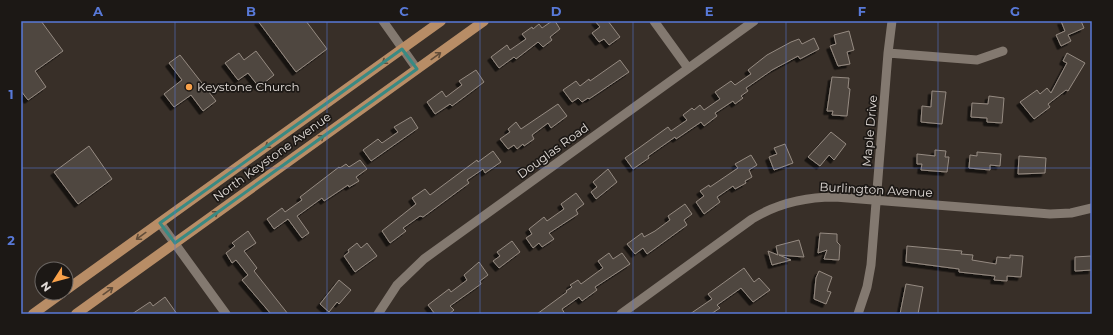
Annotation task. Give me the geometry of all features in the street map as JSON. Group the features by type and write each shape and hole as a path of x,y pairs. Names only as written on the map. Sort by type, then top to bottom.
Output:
{"main road":[{"name":"North Keystone Avenue","path":"74,284 441,21"},
{"name":"North Keystone Avenue","path":"76,314 484,21"},
{"path":"33,314 51,301"}],"street":[{"path":"383,21 417,69"},
{"path":"654,21 688,68"},
{"name":"Douglas Road","path":"378,314 397,286 424,259 754,21"},
{"name":"Maple Drive","path":"858,314 869,279 892,21"},
{"path":"888,53 977,60 1003,51"},
{"name":"Burlington Avenue","path":"621,314 748,222 772,209 792,201 819,197 1050,214 1071,213 1092,208"},
{"path":"160,223 226,314"}],"highlighted area":[{"path":"402,49 417,69 175,243 160,223"}],"building":[{"path":"21,21 41,21 63,51 35,71 46,87 28,100 21,91"},
{"path":"258,21 306,21 327,49 296,72"},
{"path":"552,21 555,21 560,29 550,37 552,40 543,47 538,42 516,59 514,57 499,68 491,57 507,45 510,50 526,39 522,34 532,27 533,29 539,24 542,28"},
{"path":"595,21 608,21 620,37 609,45 604,39 599,42 592,33 600,27"},
{"path":"1061,21 1081,21 1084,28 1068,35 1071,41 1061,46 1056,35 1065,31"},
{"path":"849,31 854,50 847,52 850,64 838,66 830,46 836,44 834,35"},
{"path":"814,38 819,49 800,59 798,56 772,70 746,88 748,91 741,96 743,98 735,104 733,101 715,113 717,116 704,126 701,122 676,139 675,137 648,156 649,158 633,169 625,158 668,127 671,131 687,120 683,115 692,108 694,110 700,105 704,110 720,99 715,92 731,81 735,85 751,74 748,70 767,55 799,39 802,44"},
{"path":"256,51 274,75 259,87 248,73 238,80 225,63 239,53 244,60"},
{"path":"1067,53 1085,63 1068,91 1066,90 1048,104 1050,107 1034,119 1020,102 1037,90 1040,94 1047,88 1051,93 1067,63 1063,61"},
{"name":"Keystone Church","path":"180,55 216,101 203,111 191,95 174,107 164,94 182,80 169,63"},
{"path":"620,60 629,72 589,99 588,98 582,102 578,98 572,102 563,90 576,81 580,86 589,79 590,81"},
{"path":"476,70 484,82 452,106 450,104 435,114 427,102 442,91 446,97 462,85 459,81"},
{"path":"832,77 849,78 848,88 850,89 847,116 832,115 833,111 827,111"},
{"path":"932,91 946,92 942,124 921,122 922,106 931,107"},
{"path":"989,96 1004,98 1002,123 987,122 987,118 971,117 972,103 988,104"},
{"path":"558,104 567,116 551,128 548,123 532,135 534,139 524,146 523,144 517,149 514,145 508,149 500,139 510,132 508,129 516,122 521,129"},
{"path":"411,117 418,128 371,161 363,150 378,139 382,143 398,132 394,127"},
{"path":"831,132 846,144 834,160 829,155 820,166 808,157"},
{"path":"785,144 793,163 774,170 769,157 777,154 774,148"},
{"path":"89,146 112,179 78,204 54,172"},
{"path":"935,150 946,151 945,157 949,157 947,172 921,170 922,164 917,164 917,154 935,156"},
{"path":"493,151 501,162 485,173 483,169 467,180 469,183 423,217 420,216 403,228 406,231 390,243 382,231 416,204 412,198 425,189 430,195 477,160 478,162"},
{"path":"977,152 1001,154 1000,166 990,165 990,170 969,168 970,155 977,156"},
{"path":"751,155 757,165 749,170 752,177 745,181 746,183 735,189 733,186 717,197 720,202 704,214 696,202 704,196 700,191 709,185 710,187 738,168 735,164"},
{"path":"1019,156 1046,158 1045,173 1018,174"},
{"path":"360,160 367,169 356,177 359,181 349,187 348,185 324,201 322,198 297,216 309,233 302,238 288,219 274,229 267,219 282,208 285,212 302,200 300,197 339,167 340,168 346,164 349,167"},
{"path":"608,169 617,182 596,199 591,192 597,187 593,182"},
{"path":"576,193 584,204 576,210 578,214 549,233 554,239 542,247 539,243 533,248 526,238 532,234 529,229 544,217 547,221 564,209 561,204"},
{"path":"685,204 692,214 684,220 687,225 647,254 643,248 635,254 627,244 642,233 644,237 655,231 670,220 668,216"},
{"path":"248,231 256,243 244,251 257,268 254,271 288,314 271,314 242,280 248,275 236,260 232,263 226,253 235,246 232,243"},
{"path":"820,233 837,234 837,242 840,245 839,260 824,259 827,250 818,253"},
{"path":"799,240 804,257 779,255 791,260 772,265 768,251 778,255 776,246"},
{"path":"512,241 520,252 499,268 493,261 500,256 497,252"},
{"path":"357,243 361,248 367,243 377,256 355,272 344,256 349,252 348,250"},
{"path":"907,246 962,251 961,254 973,255 972,260 996,264 997,257 1010,258 1010,255 1023,256 1021,277 1007,276 1007,281 994,280 995,276 959,272 959,269 906,262"},
{"path":"609,253 613,259 622,253 630,264 595,287 597,290 582,301 579,297 562,309 565,314 537,314 567,292 566,291 572,287 570,285 578,280 581,284 603,268 598,261"},
{"path":"1091,256 1092,270 1075,271 1075,257"},
{"path":"479,262 488,275 480,281 481,284 450,306 454,310 449,314 435,314 428,305 449,289 451,292 467,280 464,275"},
{"path":"744,268 754,282 759,278 770,290 753,302 741,288 717,305 720,308 711,314 690,314 712,299 708,294"},
{"path":"819,271 832,277 827,291 831,292 826,304 814,299 816,278"},
{"path":"339,280 351,290 339,304 337,302 329,312 320,304"},
{"path":"906,284 923,287 918,314 900,314"},
{"path":"165,297 177,314 132,314 150,302 153,306"}],"place":[{"name":"Keystone Church","path":"189,87"}]}
